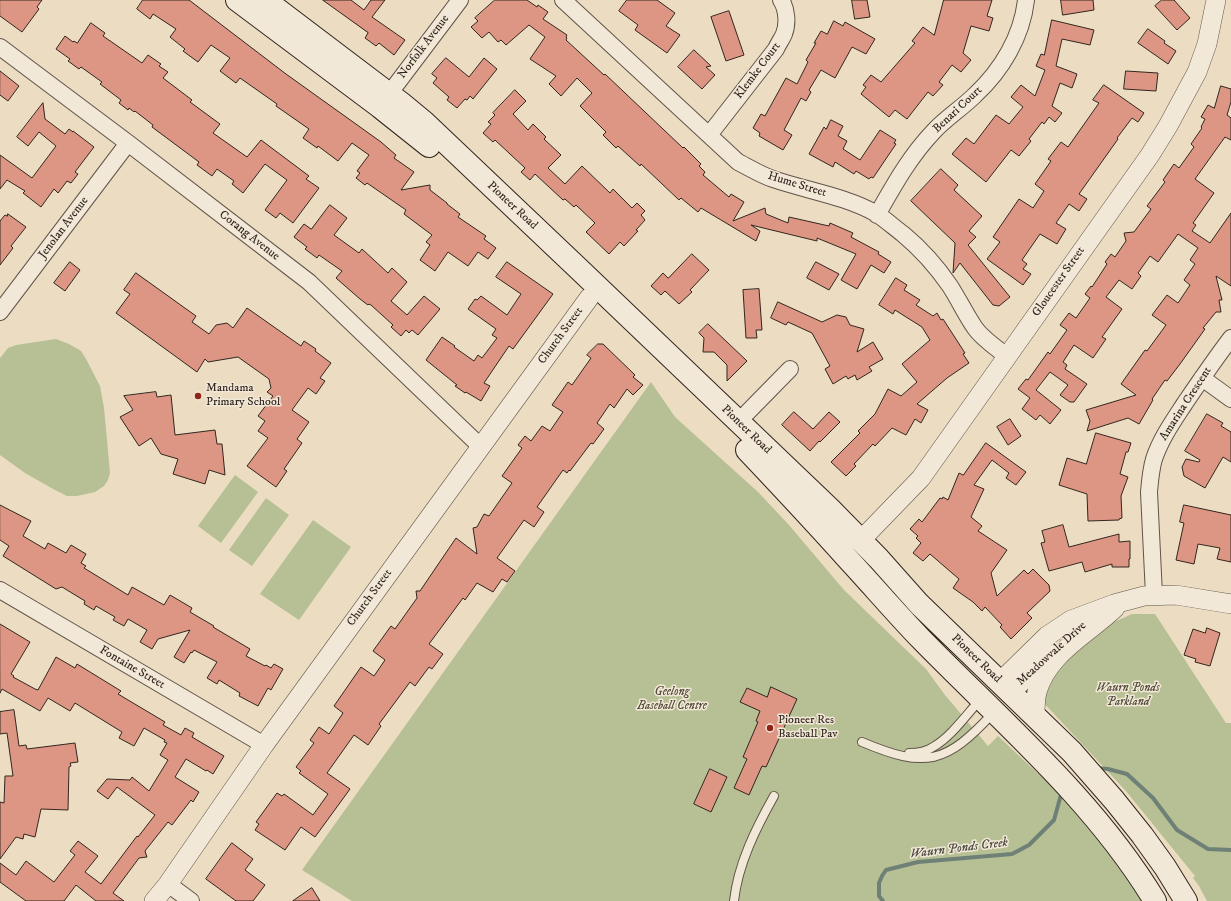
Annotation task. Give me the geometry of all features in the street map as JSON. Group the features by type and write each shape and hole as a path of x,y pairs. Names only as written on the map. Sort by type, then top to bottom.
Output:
{"main road":[{"name":"Pioneer Road","path":"237,0 384,101"},
{"name":"Pioneer Road","path":"265,0 384,101 440,155 593,292 734,427 830,509 920,604 1062,742 1114,800 1158,856 1186,901"},
{"name":"Pioneer Road","path":"734,427 846,556 920,638 1044,762 1096,820 1132,864 1155,901"},
{"path":"846,556 861,540"},
{"path":"987,705 1005,687"}],"street":[{"name":"Norfolk Avenue","path":"384,101 460,0"},
{"name":"Hume Street","path":"563,0 738,162 773,179 821,192 852,203 877,215 904,235 936,267 950,286 976,328 984,337 1007,356"},
{"name":"Klemke Court","path":"709,135 776,48 784,34 787,20 784,4 781,0"},
{"name":"Benari Court","path":"877,215 912,157 934,131 976,95 992,78 1007,56 1017,34 1025,11 1026,0"},
{"name":"Gloucester Street","path":"861,540 921,478 1150,155 1168,126 1197,72 1207,44 1216,0"},
{"name":"Corang Avenue","path":"0,47 309,282 480,446"},
{"name":"Jenolan Avenue","path":"0,312 128,143"},
{"name":"Church Street","path":"154,901 168,884 264,745 593,292"},
{"name":"Amarina Crescent","path":"1154,595 1149,492 1150,476 1154,459 1162,440 1173,422 1231,338"},
{"path":"734,427 790,369"},
{"path":"1202,378 1231,399"},
{"name":"Fontaine Street","path":"0,590 264,745"},
{"name":"Meadowvale Drive","path":"1005,687 1048,636 1071,620 1118,603 1154,595 1176,595 1231,604"},
{"path":"1035,716 1037,691 1045,675 1056,659 1078,638 1099,622 1118,603"},
{"path":"168,884 191,901"}],"lane":[{"path":"862,742 890,753 903,756 918,758 940,756 953,750 978,729 987,705"},
{"path":"890,753 918,752 933,747 987,705"},
{"path":"734,901 737,882 748,851 774,796"}],"green space":[{"path":"56,339 81,351 100,386 104,408 110,473 108,480 104,486 95,492 77,496 67,496 53,489 25,473 0,455 0,358 8,348 16,345"},
{"name":"Geelong Baseball Centre","path":"651,382 675,417 758,492 789,525 844,590 926,669 945,695 988,746 998,736 1065,799 1108,850 1142,901 352,901 302,870"},
{"path":"235,475 258,492 221,543 198,526"},
{"path":"266,498 289,515 252,566 229,550"},
{"path":"313,520 351,547 299,620 260,594"},
{"name":"Waurn Ponds Parkland","path":"1132,614 1155,614 1226,723 1231,723 1231,901 1207,901 1193,878 1195,876 1125,790 1041,700 1051,674 1105,626"}],"building":[{"path":"0,0 42,0 37,7 39,9 22,32 0,16"},
{"path":"143,0 189,0 286,74 381,142 396,155 394,158 414,172 401,190 430,185 430,190 460,214 458,217 486,236 484,239 496,248 488,259 478,252 468,266 448,252 435,271 420,260 430,245 426,242 432,235 404,214 406,210 367,183 365,185 356,178 360,173 357,171 369,155 352,143 338,161 318,146 317,148 303,138 309,129 240,78 236,83 220,71 230,58 211,45 198,62 183,51 185,49 170,37 176,29 153,14 150,19 137,9"},
{"path":"323,0 351,0 364,10 371,0 385,0 372,17 405,40 394,55 379,43 376,46 365,38 368,33"},
{"path":"495,0 527,0 548,12 543,19 567,35 566,40 604,75 605,74 683,148 684,147 701,164 699,166 705,172 703,175 729,197 731,194 744,202 733,221 765,208 766,214 788,223 789,217 829,226 830,223 853,233 851,237 879,252 878,254 891,262 884,273 871,265 857,289 841,280 856,254 817,238 817,241 751,225 760,231 756,241 701,208 698,212 681,198 679,200 641,164 640,166 618,146 616,148 603,135 606,132 580,106 592,93 577,78 561,96 549,84 556,76 530,59 545,37 529,25 506,45 501,40 498,42 489,32 482,38 471,27 478,21 475,18"},
{"path":"627,0 657,0 675,13 666,26 680,35 667,53 635,30 638,25 619,11"},
{"path":"852,0 867,0 870,17 855,19"},
{"path":"944,0 992,0 987,16 993,18 989,31 971,26 963,53 971,60 961,72 952,65 939,82 943,85 933,96 928,92 907,119 895,110 889,117 861,94 866,87 863,85 871,75 881,82 915,43 912,41 923,27 934,35"},
{"path":"1061,0 1093,0 1094,10 1063,15"},
{"path":"1162,0 1174,0 1190,18 1177,30 1155,6"},
{"path":"729,11 744,55 726,61 711,17"},
{"path":"1052,20 1094,30 1090,45 1062,39 1056,66 1077,74 1072,88 1060,83 1052,106 1062,113 1055,122 1049,117 1044,124 1042,122 1029,139 1031,141 1019,156 1011,150 986,182 952,154 966,138 974,144 996,115 1009,124 1023,107 1011,97 1021,85 1035,96 1045,70 1036,66 1041,54 1044,55"},
{"path":"834,21 843,26 845,22 875,39 866,54 852,47 835,78 821,70 809,90 811,92 806,101 801,98 784,130 792,135 783,150 759,136 760,133 753,128 761,114 765,116 786,78 797,84 808,62 806,60 821,31 827,34"},
{"path":"91,23 105,33 103,36 142,63 148,55 161,64 159,66 168,72 163,78 192,100 190,102 220,124 213,133 247,157 261,140 309,176 306,179 319,188 293,223 280,213 276,218 265,210 287,180 265,164 243,193 232,184 234,181 217,169 212,176 197,165 199,162 152,127 153,125 135,111 134,112 129,108 128,110 119,103 121,100 100,84 102,82 81,67 79,69 68,61 70,59 56,49 65,36 77,43"},
{"path":"1148,29 1176,51 1168,64 1138,43"},
{"path":"694,50 711,66 706,67 715,75 702,89 678,67"},
{"path":"446,58 469,77 484,58 497,69 473,99 470,96 457,108 447,100 449,97 433,83 437,78 432,74"},
{"path":"0,71 19,86 8,101 0,95"},
{"path":"1126,71 1158,73 1156,91 1124,89"},
{"path":"1104,85 1144,113 1138,122 1132,118 1079,194 1087,199 1079,211 1069,204 1056,223 1066,229 1057,244 1040,234 1022,260 1027,264 1023,269 1031,274 1023,285 987,259 1000,242 993,237 1019,199 1033,208 1044,191 1035,184 1051,161 1048,159 1061,142 1068,147 1099,103 1093,100"},
{"path":"1221,86 1231,89 1231,102 1227,115 1231,118 1231,140 1225,137 1195,179 1214,193 1193,223 1196,225 1192,231 1210,243 1231,213 1231,286 1216,276 1222,300 1219,300 1221,312 1216,312 1203,328 1205,329 1180,364 1167,381 1165,380 1152,399 1153,400 1139,424 1128,418 1087,431 1090,421 1086,410 1136,395 1121,384 1145,350 1147,351 1166,325 1152,315 1167,295 1178,303 1190,285 1184,280 1195,264 1190,260 1198,248 1178,234 1158,262 1150,256 1138,273 1141,276 1132,289 1119,280 1106,297 1122,309 1102,337 1106,339 1093,358 1074,345 1063,362 1067,365 1065,369 1087,384 1074,402 1070,402 1060,395 1068,385 1050,372 1036,390 1061,410 1050,424 1040,415 1036,420 1022,409 1030,398 1018,389 1026,379 1028,380 1048,352 1050,354 1067,330 1060,325 1069,313 1076,318 1090,298 1085,294 1091,286 1092,287 1107,264 1105,262 1111,254 1115,257 1126,241 1124,233 1134,232 1151,209 1147,206 1165,182 1163,180 1174,164 1179,168 1194,147 1191,144 1202,128 1201,127 1205,119 1201,117 1208,105 1214,108"},
{"path":"515,90 526,101 513,114 528,130 533,124 546,137 544,139 561,155 548,168 565,184 582,166 610,193 613,189 632,208 637,203 645,211 641,215 645,220 636,230 638,231 624,246 620,242 609,254 586,232 595,223 576,205 574,207 565,199 563,200 535,174 530,180 521,172 525,168 495,140 493,142 483,133 491,124 488,122 495,115 493,113"},
{"path":"43,103 45,119 65,134 69,129 73,131 94,147 75,172 78,174 71,183 67,181 58,193 54,189 41,207 23,193 25,191 7,180 0,189 0,155 32,178 56,146 39,132 28,146 17,137"},
{"path":"831,120 843,126 838,136 847,141 843,149 860,160 880,130 896,140 894,143 896,144 873,178 871,177 869,179 856,171 854,174 835,162 833,167 809,154 824,127 826,129"},
{"path":"941,169 958,185 954,190 982,216 969,231 976,237 968,245 1010,297 999,306 993,305 960,263 953,273 955,243 911,201"},
{"path":"330,205 347,218 334,235 359,253 362,249 388,273 392,268 407,282 391,301 407,315 424,296 440,309 418,335 412,330 409,333 406,330 401,336 391,327 393,325 371,305 368,305 360,299 336,278 342,271 319,255 317,258 305,249 307,247 294,237 304,224 311,229"},
{"path":"8,214 26,227 11,246 13,248 0,265 0,221 5,215 7,216"},
{"path":"692,254 709,270 690,290 692,292 679,304 665,291 661,295 651,286 663,273 668,278"},
{"path":"70,262 80,270 65,291 54,283"},
{"path":"507,262 553,294 513,349 509,346 484,383 490,386 481,401 455,386 457,385 426,360 442,337 474,361 478,355 482,358 497,338 492,335 496,329 468,309 475,299 477,300 481,296 507,315 521,294 496,277"},
{"path":"816,262 839,274 829,290 807,278"},
{"path":"136,273 196,316 192,322 209,334 216,325 227,323 233,328 247,308 301,346 304,341 316,349 315,351 331,363 320,378 325,381 316,394 308,388 292,410 309,422 297,439 302,443 284,469 287,471 276,487 247,466 268,438 258,431 265,421 258,416 273,396 267,392 271,388 269,379 238,357 208,362 205,359 197,372 116,313 130,294 124,290"},
{"path":"896,278 907,285 904,290 920,300 916,305 933,316 937,313 941,320 943,319 965,353 963,354 969,363 947,378 917,404 928,410 921,423 915,419 906,435 892,428 875,446 873,444 854,464 856,466 846,476 831,462 860,433 858,431 875,414 888,389 901,396 917,382 902,364 930,340 922,327 895,310 893,314 879,305"},
{"path":"759,289 762,330 756,330 757,338 746,338 743,290"},
{"path":"778,302 822,322 837,315 846,317 850,325 864,329 857,352 873,342 883,359 869,367 872,371 857,380 855,375 848,379 846,376 833,384 825,369 830,366 812,333 788,322 786,325 771,318"},
{"path":"708,324 747,361 727,381 727,365 714,352 703,352 704,338 699,333"},
{"path":"598,344 603,344 635,375 633,377 643,385 633,395 627,389 614,408 610,404 597,423 604,429 593,444 591,443 570,471 569,470 567,473 563,470 537,507 544,512 534,527 524,520 497,558 515,571 507,582 502,579 493,592 477,583 465,600 463,598 429,644 443,654 432,669 429,667 415,686 410,682 379,724 381,726 368,745 354,735 327,773 350,789 315,837 301,827 285,850 255,830 259,824 256,822 277,793 282,796 284,794 313,815 328,794 299,773 301,771 296,767 314,743 310,740 319,727 329,734 343,713 334,706 361,667 374,676 385,660 373,651 391,626 395,629 417,598 416,591 420,591 456,538 477,554 473,528 477,527 484,514 489,516 512,483 502,476 522,448 518,445 525,436 531,441 542,426 550,431 563,412 552,405 568,382 572,385 591,358 587,355"},
{"path":"156,392 157,397 171,395 175,435 215,430 217,444 222,444 225,475 209,470 205,484 173,474 178,459 161,454 151,438 139,446 120,417 133,410 124,396"},
{"path":"794,412 813,429 829,412 840,422 810,451 782,425"},
{"path":"1207,414 1223,423 1221,426 1231,432 1231,462 1223,457 1205,488 1184,476 1182,467 1186,459 1199,462 1200,460 1185,451"},
{"path":"1010,419 1021,436 1008,445 997,427"},
{"path":"1096,433 1131,443 1128,452 1126,452 1120,474 1128,477 1121,496 1122,518 1119,520 1088,521 1087,494 1059,485 1067,458 1086,464"},
{"path":"986,443 1026,472 1016,485 1006,478 1009,473 992,460 974,485 984,489 971,517 982,526 978,531 1007,550 991,573 997,596 1024,570 1028,574 1033,569 1049,585 1050,591 1027,613 1032,618 1011,639 1000,627 1002,625 985,607 982,611 973,602 953,588 959,579 930,554 923,561 913,553 921,543 916,538 918,536 910,529 919,519 922,522 940,498 942,499 943,497 948,500 959,473 963,475"},
{"path":"0,505 31,521 23,536 45,549 48,543 66,553 71,545 86,554 81,563 86,566 84,568 128,595 132,587 164,605 170,595 192,608 190,612 250,649 246,656 265,666 266,665 271,668 274,664 283,669 271,690 268,688 258,706 239,696 240,693 219,680 217,684 207,678 217,662 194,650 184,663 174,657 190,630 158,639 152,649 140,642 147,630 128,619 124,626 113,620 115,617 96,606 94,610 84,604 85,601 62,587 56,589 3,556 9,546 0,540"},
{"path":"1184,505 1231,515 1231,562 1217,559 1220,548 1198,544 1194,564 1176,560 1184,523 1180,522"},
{"path":"1063,525 1069,547 1119,534 1119,542 1130,541 1129,567 1112,567 1112,564 1085,572 1082,562 1049,571 1041,543 1045,542 1042,531"},
{"path":"0,624 30,642 11,674 14,676 13,677 38,690 56,657 75,668 77,664 121,691 118,694 165,722 163,725 181,735 185,728 194,733 192,737 224,756 213,774 186,759 175,777 199,792 193,802 191,800 172,825 168,822 145,851 147,857 139,858 113,893 124,901 96,901 76,885 64,901 26,901 0,882 0,863 16,875 26,861 54,882 75,855 70,851 78,841 98,856 85,872 101,884 137,836 138,837 155,815 117,787 108,799 97,791 107,779 130,780 132,777 149,791 168,760 160,755 167,743 164,742 165,740 144,728 134,746 119,738 122,732 75,703 70,711 48,698 40,711 2,689 0,693"},
{"path":"1207,628 1220,633 1210,666 1195,662 1196,659 1184,655 1193,629 1205,633"},
{"name":"Pioneer Res Baseball Pav","path":"771,687 797,699 766,767 762,766 749,795 734,788 747,759 743,757 758,722 756,721 760,711 740,702 747,688 767,697"},
{"path":"14,710 19,746 26,745 27,749 75,743 78,762 70,763 71,766 69,767 68,810 41,809 35,837 24,834 23,839 16,837 0,859 0,802 4,803 5,776 13,776 7,733 0,734 0,712"},
{"path":"710,769 727,777 711,812 694,804"},
{"path":"232,843 253,859 245,870 265,885 253,901 236,901 206,879"},
{"path":"312,888 320,901 293,901"}],"waterway":[{"name":"Waurn Ponds Creek","path":"1097,768 1127,774 1153,798 1177,830 1208,849 1231,850"},
{"name":"Waurn Ponds Creek","path":"883,901 879,896 879,883 886,870 918,862 1012,854 1029,845 1054,820 1062,791"}],"place":[{"name":"Mandama Primary School","path":"198,396"},
{"name":"Pioneer Res Baseball Pav","path":"770,728"}]}
